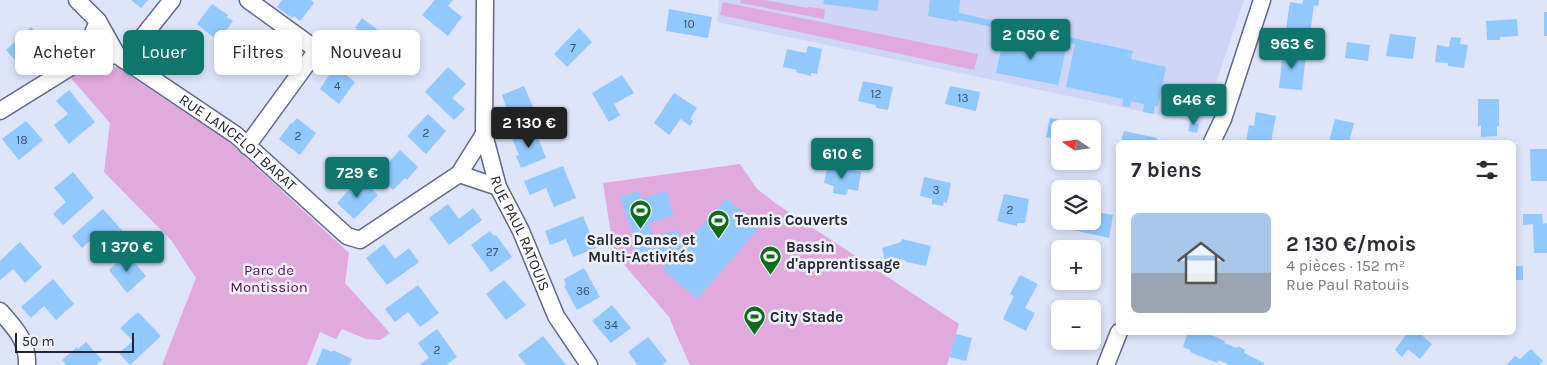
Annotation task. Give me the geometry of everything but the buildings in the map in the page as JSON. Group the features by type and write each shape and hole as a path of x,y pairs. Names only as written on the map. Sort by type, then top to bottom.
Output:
{"street":[{"name":"RUE LANCELOT BARAT","path":"77,0 98,20 121,58 236,135 347,236 360,240 459,174 484,134"},
{"path":"113,58 121,58 172,0"},
{"path":"247,146 317,50 248,0"},
{"name":"RUE PAUL RATOUIS","path":"486,0 484,134 498,187 521,230 556,316 589,365"},
{"path":"1213,140 1223,119 1262,0"},
{"path":"94,30 98,20"},
{"path":"0,111 58,75"},
{"path":"459,174 498,187"},
{"path":"0,311 19,334 28,353 27,365"},
{"path":"1106,365 1118,335"}],"shaded area":[{"path":"719,0 1244,0 1202,124 717,22"}],"green space":[{"path":"741,0 765,0 807,8 825,9 824,19 740,3"},
{"path":"723,2 978,54 974,70 720,15"},
{"name":"Parc de Montission","path":"113,66 122,67 123,75 130,75 227,140 349,253 345,283 390,333 380,340 366,339 342,329 336,339 320,332 307,365 162,365 196,278 171,240 104,172 110,123 71,78 75,75 113,75"},
{"path":"740,164 757,189 778,205 959,324 947,365 690,365 670,318 614,253 603,183"}],"place":[{"name":"Salles Danse et Multi-Activités","path":"641,230"},
{"name":"Tennis Couverts","path":"719,239"},
{"name":"Bassin d'apprentissage","path":"770,275"},
{"name":"City Stade","path":"754,336"}]}
